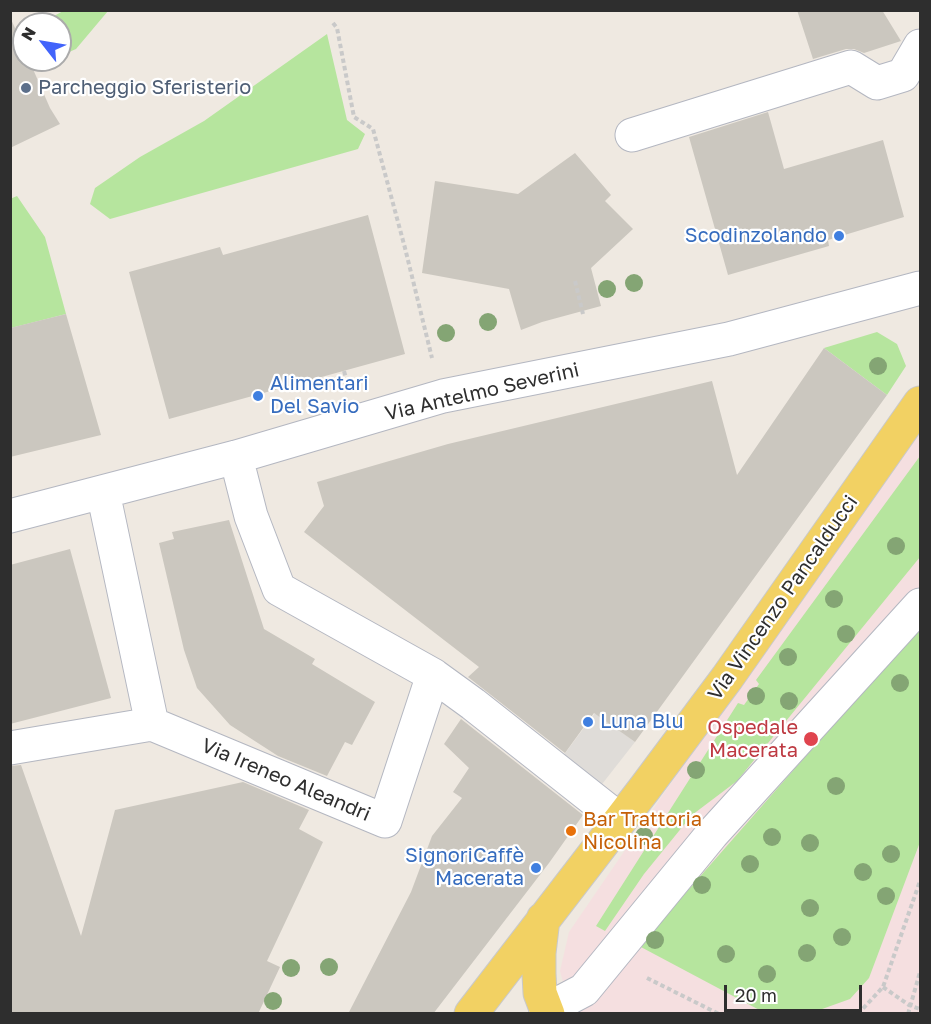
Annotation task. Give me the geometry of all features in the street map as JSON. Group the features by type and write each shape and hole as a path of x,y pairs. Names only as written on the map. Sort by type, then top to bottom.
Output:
{"main road":[{"name":"Via Vincenzo Pancalducci","path":"471,1014 727,678 921,403"},
{"path":"543,919 539,974 540,993 547,1012"}],"street":[{"path":"632,135 851,67 877,83 903,75 921,46"},
{"name":"Via Antelmo Severini","path":"10,516 236,457 443,396 729,339 921,288"},
{"path":"236,457 251,516 279,589 432,675 473,704 620,820"},
{"path":"10,748 152,724 103,492"},
{"path":"547,1012 584,990 712,834 921,605"},
{"name":"Via Ireneo Aleandri","path":"152,724 385,821 432,675"}],"path":[{"path":"333,23 337,28 354,117 373,129 430,354 443,396"},
{"path":"575,281 583,314"},
{"path":"344,372 346,378"},
{"path":"321,378 322,384"},
{"path":"858,1014 883,987 921,881"},
{"path":"908,1014 921,972"},
{"path":"638,973 719,1014"},
{"path":"883,987 909,1005 921,1009"}],"shaded area":[{"name":"Ospedale Macerata","path":"920,428 920,1013 575,1013 569,1004 560,971 569,932 775,631"},
{"path":"595,713 635,742 599,788 560,760"}],"green space":[{"path":"108,11 72,51 72,12 61,12"},
{"path":"327,34 347,120 365,134 358,149 110,219 90,204 95,188 140,157 204,121"},
{"path":"17,196 45,237 66,314 11,328 10,199"},
{"path":"877,332 897,344 906,366 887,395 824,348"},
{"path":"920,456 920,557 737,781 692,815 644,874 605,931 596,926 738,703 744,705 759,684 756,680"},
{"path":"920,626 920,842 869,978 850,999 811,1013 765,1013 639,946"}],"building":[{"path":"797,10 882,10 901,41 864,53 846,49 813,59"},
{"name":"Parcheggio Sferisterio","path":"10,17 12,21 12,72 34,72 50,108 60,124 10,148"},
{"path":"768,112 784,169 883,140 904,217 828,240 829,246 728,275 689,137"},
{"path":"575,153 611,195 605,201 633,229 591,268 601,306 521,330 509,289 422,273 435,181 518,194"},
{"path":"368,215 405,354 169,419 129,272 220,247 223,255"},
{"path":"66,314 101,435 10,457 10,328"},
{"path":"824,348 887,395 635,742 594,713 565,753 468,677 479,667 304,532 324,506 317,482 448,444 712,381 737,475"},
{"path":"229,520 264,629 315,659 312,664 375,702 352,745 345,742 327,776 278,756 230,725 197,688 184,650 159,543 174,539 172,532"},
{"path":"70,549 111,698 10,724 10,565"},
{"path":"461,719 583,815 433,1014 348,1014 411,892 432,836 462,798 453,792 469,768 444,744"},
{"path":"21,765 81,936 115,810 243,782 309,810 299,829 323,842 267,961 280,967 258,1014 10,1014 10,766"}],"place":[{"name":"Parcheggio Sferisterio","path":"26,88"},
{"name":"Scodinzolando","path":"839,236"},
{"name":"Alimentari Del Savio","path":"258,396"},
{"name":"Luna Blu","path":"588,722"},
{"name":"Ospedale Macerata","path":"811,739"},
{"name":"Bar Trattoria Nicolina","path":"571,831"},
{"name":"SignoriCaffè Macerata","path":"536,868"}]}
